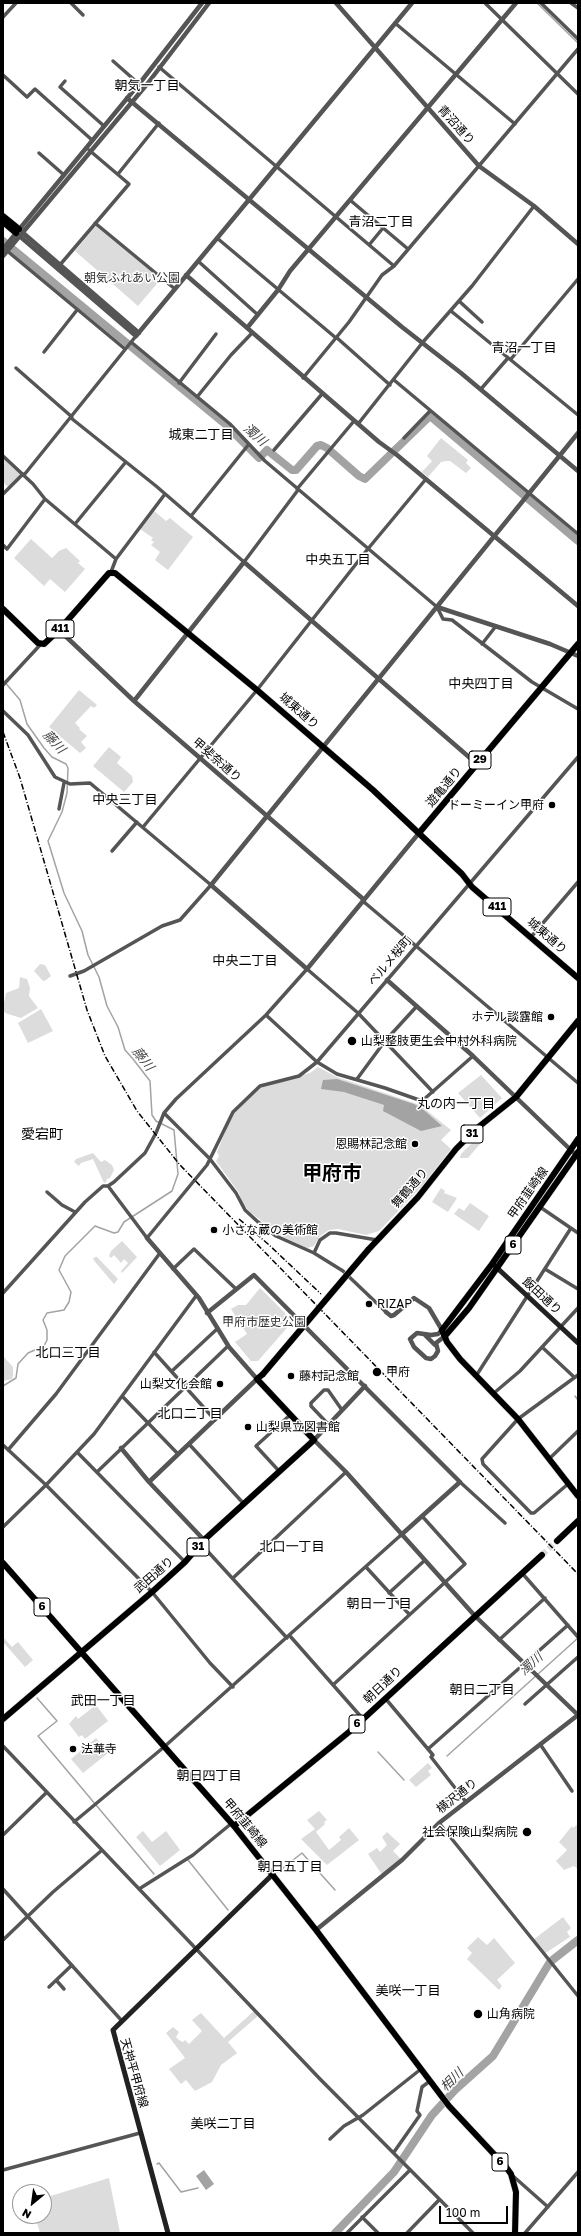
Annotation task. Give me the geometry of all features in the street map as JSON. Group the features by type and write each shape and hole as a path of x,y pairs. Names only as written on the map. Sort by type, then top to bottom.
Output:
{"main road":[{"path":"3,216 19,233"},
{"path":"3,222 19,233"},
{"name":"411","path":"3,609 41,644 46,643 111,572"},
{"name":"城東通り","path":"111,572 115,573 258,690 419,833 470,883 578,978"},
{"name":"遊亀通り","path":"419,833 578,644"},
{"name":"舞鶴通り","path":"258,1379 368,1250 418,1197 456,1149 476,1129 516,1096 578,1021"},
{"name":"甲府韮崎線","path":"494,1266 540,1207 576,1153 578,1140"},
{"name":"甲府韮崎線","path":"444,1333 576,1153"},
{"name":"飯田通り","path":"494,1266 578,1343"},
{"path":"444,1333 460,1359 518,1419 578,1496"},
{"path":"258,1379 314,1440"},
{"name":"武田通り","path":"3,1719 152,1592 185,1562 203,1542 314,1440"},
{"path":"557,1541 578,1521"},
{"name":"朝日通り","path":"233,1825 363,1718 542,1555"},
{"name":"甲府韮崎線","path":"3,1563 233,1825 316,1930 438,2093 511,2174"},
{"name":"天神平甲府線","path":"168,2233 112,2030 273,1874"},
{"name":"6","path":"511,2174 516,2192 515,2233"}],"street":[{"path":"3,18 16,3"},
{"path":"71,3 83,15"},
{"path":"3,256 4,250 13,241 92,140 139,84 202,3"},
{"path":"19,233 132,101 209,3"},
{"name":"青沼通り","path":"336,3 479,166 534,206 578,244"},
{"path":"3,494 24,475 137,334 412,3"},
{"path":"485,3 578,94"},
{"path":"247,328 278,290 290,271 309,248 516,3"},
{"path":"541,3 578,39"},
{"path":"571,3 578,8"},
{"path":"396,23 515,124"},
{"path":"303,378 336,338 382,276 394,266 578,49"},
{"path":"113,61 139,84"},
{"path":"155,64 394,266"},
{"path":"3,75 28,97 35,89 92,140"},
{"path":"65,81 60,87 104,126"},
{"path":"127,98 367,297 481,389 578,471"},
{"path":"118,174 159,123"},
{"path":"59,267 129,184 86,148"},
{"path":"39,153 64,175"},
{"path":"350,200 408,249"},
{"path":"134,701 244,562 331,447 390,385 423,342 451,311 534,206"},
{"path":"95,223 175,289"},
{"path":"369,245 383,228"},
{"path":"19,233 137,334"},
{"path":"217,238 390,385"},
{"path":"4,250 126,348"},
{"path":"198,262 258,315"},
{"path":"186,275 303,378 578,606"},
{"path":"481,389 577,282"},
{"path":"459,301 482,322"},
{"path":"44,352 77,310"},
{"path":"451,311 578,415"},
{"path":"197,397 231,355 252,333"},
{"path":"179,383 216,334"},
{"path":"131,342 230,424 263,458 298,489 437,607 571,652 578,656"},
{"path":"16,368 125,464 192,516 380,678 477,764"},
{"path":"394,380 578,534"},
{"path":"274,450 322,394"},
{"path":"404,438 430,411"},
{"path":"70,976 95,965 151,932 180,920 211,885 324,748 578,433"},
{"path":"192,516 249,444"},
{"path":"3,456 24,475 45,499 116,559"},
{"path":"75,524 125,464"},
{"path":"144,827 258,690 368,549 426,479"},
{"path":"111,572 116,559 165,494"},
{"path":"3,545 7,549 45,499"},
{"path":"437,607 443,619 452,620 541,687 578,709"},
{"path":"482,644 496,626"},
{"name":"甲斐奈通り","path":"59,630 134,701 362,898 364,902"},
{"path":"4,684 41,644"},
{"path":"3,711 28,735 55,777 64,783 90,783 144,827 358,1013 433,1092"},
{"name":"ベルメ桜町","path":"147,1238 210,1159 233,1112 260,1086 299,1076 317,1062 578,757"},
{"path":"59,809 64,783"},
{"path":"112,851 137,822"},
{"path":"3,1293 75,1212 103,1186 108,1186 128,1170 148,1149 164,1113 218,1058 266,1015 364,902 419,833"},
{"path":"531,937 578,882"},
{"path":"364,902 415,947 578,1083"},
{"path":"387,980 473,1056 576,1153"},
{"path":"357,1079 385,1041 417,1006"},
{"path":"266,1015 317,1062 337,1074 357,1079 422,1101 473,1056"},
{"path":"164,1113 210,1159 236,1193 245,1210 258,1222 290,1244 314,1253 343,1271 391,1316 415,1298 429,1308 444,1333"},
{"path":"108,1186 129,1216 196,1296 228,1346 258,1379 149,1482"},
{"path":"47,1192 62,1205 75,1212"},
{"path":"540,1207 578,1233"},
{"path":"476,1376 571,1228"},
{"path":"314,1253 320,1240 330,1233 336,1232 377,1240"},
{"path":"173,1269 194,1249 236,1289"},
{"path":"8,1450 56,1394 160,1254"},
{"path":"545,1268 578,1288"},
{"path":"207,1313 254,1275 356,1378"},
{"path":"3,1527 46,1485 94,1434 196,1296"},
{"path":"494,1393 520,1372 578,1308"},
{"path":"172,1371 217,1329"},
{"path":"425,1335 436,1345 438,1351 431,1359 423,1357 414,1347 410,1339 417,1333 425,1335 444,1333"},
{"path":"436,1345 444,1333"},
{"path":"96,1472 228,1346"},
{"path":"542,1347 576,1376 518,1419 482,1459 483,1464 531,1513 534,1513 568,1484"},
{"path":"154,1352 215,1420"},
{"path":"360,1382 460,1482 505,1523"},
{"path":"365,1386 314,1440 346,1472 424,1561 475,1616 578,1715"},
{"path":"328,1424 310,1403 324,1390 328,1390 342,1410"},
{"path":"122,1396 178,1454"},
{"path":"279,1472 256,1446 290,1415"},
{"path":"549,1459 578,1431"},
{"path":"189,1444 244,1504"},
{"path":"3,1445 46,1485 152,1592 210,1662 233,1687"},
{"path":"121,1448 233,1578 334,1684 363,1718"},
{"path":"77,1452 185,1562"},
{"path":"233,1578 346,1472"},
{"path":"74,1822 233,1687 460,1482"},
{"path":"334,1684 465,1564 422,1516"},
{"path":"389,1593 424,1561"},
{"path":"366,1567 409,1614"},
{"path":"522,1573 578,1637"},
{"path":"499,1640 545,1598"},
{"path":"428,1749 568,1625"},
{"path":"525,1704 578,1657"},
{"path":"385,1698 433,1755 431,1757 466,1802"},
{"name":"横沢通り","path":"316,1930 402,1860 439,1824 578,1715"},
{"path":"540,1744 572,1791"},
{"path":"3,1746 74,1822 358,2117 394,2152 409,2170 473,2233"},
{"path":"3,1835 47,1792"},
{"path":"439,1824 578,1996"},
{"path":"139,1889 193,1855 233,1825"},
{"path":"3,1940 101,1850"},
{"path":"3,1890 122,2021"},
{"path":"49,1987 72,1966"},
{"path":"56,1980 64,1989"},
{"path":"330,2139 333,2134 363,2115 421,2069"},
{"path":"394,2152 420,2115 417,2111 422,2087 430,2081"},
{"path":"3,2170 140,2133"},
{"path":"347,2233 409,2170"},
{"path":"525,2233 578,2172"},
{"path":"511,2174 548,2207"},
{"path":"407,2233 439,2200"},
{"path":"362,2217 378,2233"}],"green space":[{"name":"朝気ふれあい公園","path":"97,226 161,279 138,306 75,251"},
{"path":"441,438 468,460 466,463 471,468 466,473 450,461 441,462 428,477 422,472 432,461 427,456"},
{"path":"3,456 23,474 9,488 3,482"},
{"path":"153,510 166,521 170,518 193,537 168,570 155,560 160,552 151,545 154,542 151,540 153,538 140,529"},
{"path":"31,539 52,558 59,551 66,548 80,561 78,563 85,569 65,592 50,579 44,586 14,558"},
{"path":"79,690 97,705 94,708 91,706 75,723 87,736 81,742 86,748 80,753 49,727"},
{"path":"109,747 121,757 117,763 132,776 133,782 124,792 93,766"},
{"path":"40,964 45,965 51,976 43,981 34,971"},
{"path":"20,977 27,979 30,988 29,996 38,1008 21,1018 5,1013 3,1008 6,993 19,988"},
{"path":"41,1009 53,1031 28,1043 18,1023"},
{"path":"318,1067 337,1077 420,1105 451,1130 441,1140 451,1149 423,1185 379,1231 366,1235 338,1229 329,1230 320,1236 314,1246 307,1248 281,1236 250,1212 242,1203 239,1193 216,1161 219,1156 217,1152 233,1112 260,1086 310,1073"},
{"path":"481,1075 502,1098 480,1118 458,1093"},
{"path":"479,1136 481,1140 480,1144 468,1158 460,1158 461,1154"},
{"path":"93,1153 101,1162 105,1160 112,1165 114,1170 110,1178 104,1183 93,1159 81,1163 79,1166 74,1162 76,1159"},
{"path":"441,1188 445,1191 444,1193 457,1198 448,1212 432,1202"},
{"path":"470,1203 489,1216 479,1231 454,1214 459,1208 464,1211"},
{"path":"122,1241 137,1257 122,1273 121,1271 128,1263 124,1259 121,1263 114,1255 111,1258 109,1256 111,1251"},
{"path":"97,1257 118,1279 114,1284 93,1259"},
{"name":"甲府市歴史公園","path":"260,1288 293,1321 258,1361 251,1361 235,1342 247,1334 231,1309 238,1305 246,1305"},
{"path":"3,1356 13,1367 13,1375 12,1379 3,1381"},
{"path":"3,1637 12,1647 18,1642 33,1660 25,1667 3,1642"},
{"path":"96,1705 108,1721 85,1739 82,1735 79,1737 69,1724 76,1716 78,1719"},
{"path":"96,1738 108,1753 83,1773 71,1759"},
{"path":"428,1763 432,1768 428,1771 431,1775 416,1787 409,1780"},
{"path":"319,1811 327,1820 324,1822 325,1824 316,1832 329,1850 341,1840 339,1837 349,1828 359,1840 327,1865 301,1839 315,1829 307,1820"},
{"path":"578,1824 578,1869 574,1866 564,1870 556,1861 567,1850 559,1842 572,1826 573,1828"},
{"path":"143,1831 152,1842 166,1831 180,1850 160,1866 136,1837"},
{"path":"387,1832 400,1844 393,1851 402,1860 383,1876 368,1854 377,1848 380,1852 387,1845 382,1837"},
{"path":"563,1917 571,1928 567,1932 570,1937 544,1954 533,1940"},
{"path":"478,1937 487,1945 494,1938 515,1963 497,1980 502,1986 499,1990 467,1959 472,1953 467,1948"},
{"path":"255,2010 259,2015 228,2042 237,2053 221,2065 212,2082 195,2091 186,2080 181,2084 169,2069 185,2058 166,2033 173,2027 179,2032 176,2037 183,2042 185,2040 189,2044 202,2031 192,2020 201,2013 224,2038"},
{"path":"109,2178 120,2233 40,2233 37,2224 52,2224 52,2196"}],"shaded area":[{"path":"337,1079 414,1104 425,1111 442,1126 421,1131 383,1111 384,1105 344,1092 321,1089 323,1080"},
{"path":"204,2170 214,2184 206,2190 196,2176"}],"waterway":[{"path":"537,3 578,43"},
{"name":"濁川","path":"3,241 225,424 259,458 267,450 292,470 296,470 317,446 321,445 327,448 359,476 365,479 430,416 578,541"},
{"name":"藤川","path":"3,680 20,700 27,724 44,748 52,757 66,764 68,768 67,793 62,812 48,841 64,893 82,931 88,955 99,977 107,1006 118,1027 125,1050 150,1081 152,1115 156,1121 174,1130 178,1174 172,1191 124,1222 118,1232 114,1233 95,1226 65,1256 59,1270 71,1292 69,1302 64,1310 47,1313 43,1320 47,1330 47,1340 44,1346 28,1353 18,1364 16,1378 3,1386"},
{"name":"濁川","path":"575,1396 578,1400"},
{"name":"濁川","path":"447,1756 578,1638"},
{"path":"37,1698 57,1721 38,1736 154,1874"},
{"path":"378,1752 404,1780"},
{"path":"278,1872 302,1853 335,1890"},
{"path":"188,1860 228,1910"},
{"name":"相川","path":"335,2233 394,2172 432,2115 455,2090 493,2056 550,1962 578,1940"},
{"path":"157,2164 159,2163 181,2192 198,2188"}],"tunnel":[{"path":"542,1555 557,1541"}],"railway":[{"path":"3,732 20,778 87,1010 105,1056 137,1111 180,1165 578,1574"},
{"path":"239,1219 321,1294"}],"place":[{"name":"ドーミーイン甲府","path":"552,805"},
{"name":"ホテル談露館","path":"551,1017"},
{"name":"山梨整肢更生会中村外科病院","path":"352,1041"},
{"name":"恩賜林記念館","path":"415,1144"},
{"name":"小さな蔵の美術館","path":"214,1230"},
{"name":"RIZAP","path":"369,1304"},
{"name":"甲府","path":"377,1372"},
{"name":"藤村記念館","path":"291,1376"},
{"name":"山梨文化会館","path":"220,1384"},
{"name":"山梨県立図書館","path":"248,1427"},
{"name":"法華寺","path":"73,1749"},
{"name":"社会保険山梨病院","path":"527,1832"},
{"name":"山角病院","path":"478,2014"}],"district":[{"name":"朝気一丁目","path":"147,86"},
{"name":"青沼二丁目","path":"381,222"},
{"name":"青沼一丁目","path":"524,348"},
{"name":"城東二丁目","path":"201,435"},
{"name":"中央五丁目","path":"338,560"},
{"name":"中央四丁目","path":"481,684"},
{"name":"中央三丁目","path":"125,800"},
{"name":"中央二丁目","path":"245,961"},
{"name":"丸の内一丁目","path":"456,1104"},
{"name":"愛宕町","path":"42,1135"},
{"name":"甲府市","path":"332,1174"},
{"name":"北口三丁目","path":"68,1353"},
{"name":"北口二丁目","path":"190,1414"},
{"name":"北口一丁目","path":"292,1547"},
{"name":"朝日一丁目","path":"379,1604"},
{"name":"朝日二丁目","path":"482,1690"},
{"name":"武田一丁目","path":"103,1701"},
{"name":"朝日四丁目","path":"209,1776"},
{"name":"朝日五丁目","path":"290,1867"},
{"name":"美咲一丁目","path":"408,1991"},
{"name":"美咲二丁目","path":"223,2124"}]}
